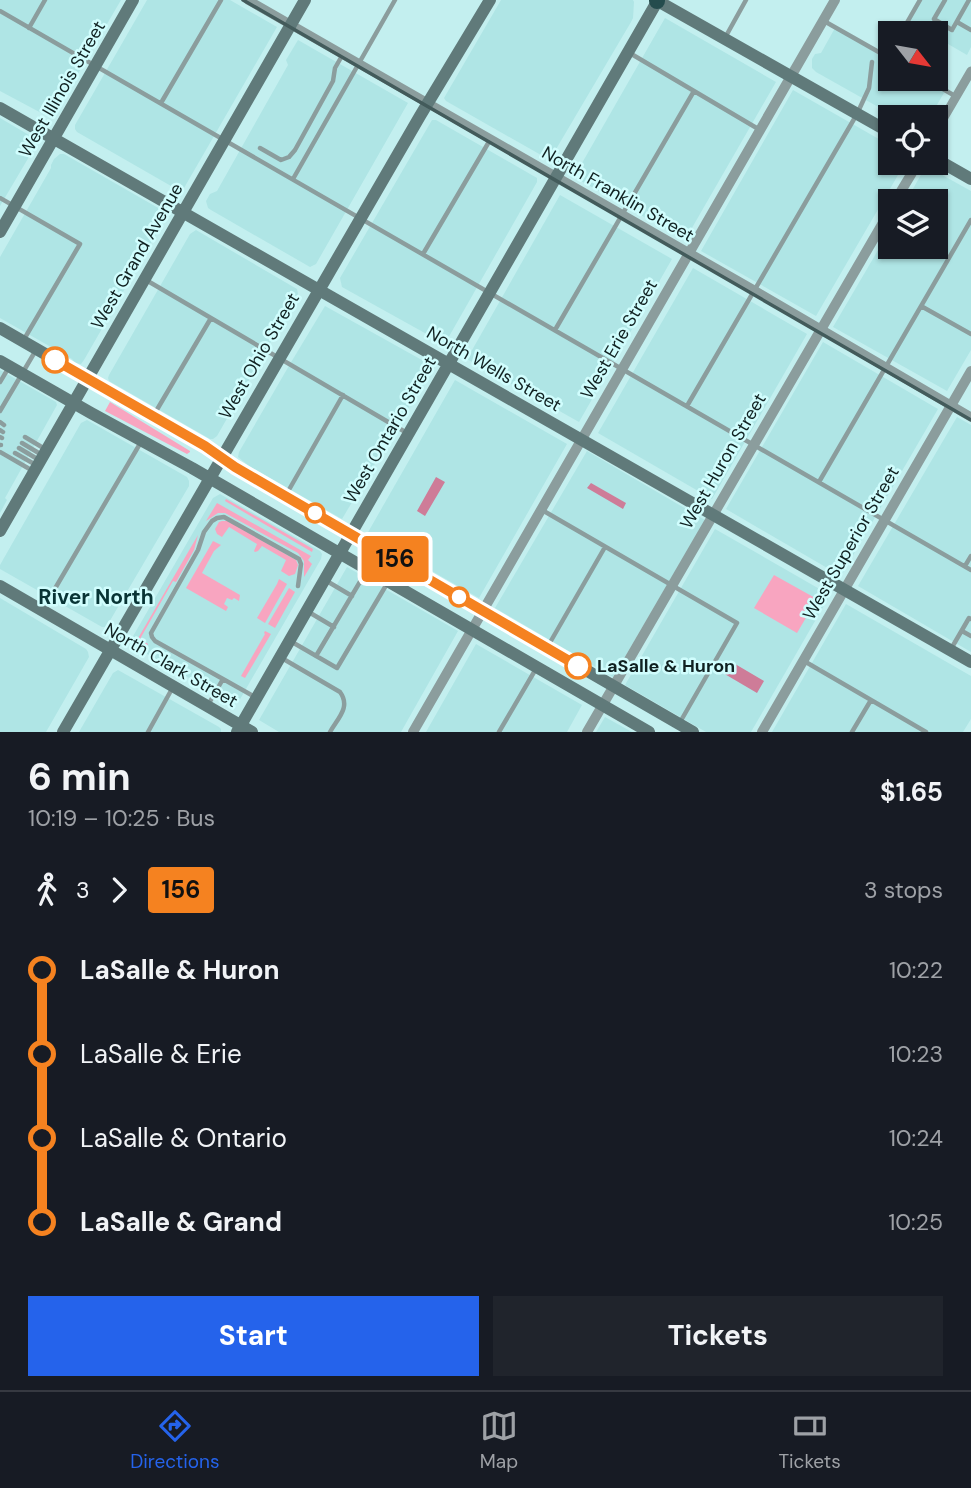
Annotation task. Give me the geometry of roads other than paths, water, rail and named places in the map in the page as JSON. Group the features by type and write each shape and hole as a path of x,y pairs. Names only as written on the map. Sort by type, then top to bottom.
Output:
{"main road":[{"name":"West Illinois Street","path":"0,232 133,0"},
{"name":"West Grand Avenue","path":"0,531 305,0"},
{"name":"West Ohio Street","path":"63,732 360,218 490,0"},
{"path":"657,0 878,126"},
{"name":"West Ontario Street","path":"243,730 256,698 657,0"},
{"name":"North Wells Street","path":"0,108 971,662"},
{"path":"948,166 971,179"},
{"path":"0,328 693,732"},
{"path":"5,363 210,478 649,732"},
{"name":"North Clark Street","path":"0,586 208,706 243,730"}],"street":[{"name":"North Franklin Street","path":"248,0 971,417"},
{"name":"West Erie Street","path":"412,732 835,0"},
{"path":"948,110 971,71"},
{"name":"West Huron Street","path":"587,732 878,231"},
{"name":"West Superior Street","path":"762,732 971,371"}],"lane":[{"path":"29,28 46,0"},
{"path":"161,103 221,0"},
{"path":"293,179 395,0"},
{"path":"724,39 747,0"},
{"path":"908,21 920,0"},
{"path":"945,0 934,19 952,30 969,0"},
{"path":"0,11 971,570"},
{"path":"824,20 878,52"},
{"path":"957,22 971,30"},
{"path":"628,52 760,130"},
{"path":"260,148 281,160 289,157 333,81 335,68 343,54"},
{"path":"687,406 857,114 869,88 872,61"},
{"path":"555,330 694,91"},
{"path":"947,91 956,96"},
{"path":"312,121 322,128"},
{"path":"423,254 490,139"},
{"path":"0,198 80,244 23,342"},
{"path":"819,482 971,220"},
{"path":"144,279 408,433"},
{"path":"921,306 971,334"},
{"path":"153,417 211,318"},
{"path":"0,411 36,349"},
{"path":"0,382 5,363"},
{"path":"286,496 343,395"},
{"path":"25,437 40,460"},
{"path":"42,611 142,441"},
{"path":"40,460 18,448 40,460"},
{"path":"0,452 40,460"},
{"path":"541,510 737,623 679,724"},
{"path":"256,698 155,641 151,633 198,550 204,532 212,521 218,518 224,517 299,559 301,564 298,586"},
{"path":"548,648 605,547"},
{"path":"965,566 971,555"},
{"path":"316,656 368,569"},
{"path":"324,580 352,596"},
{"path":"289,640 337,668 388,581"},
{"path":"306,611 334,626"},
{"path":"951,650 969,618 971,619"},
{"path":"962,631 971,636"},
{"path":"280,657 340,692 345,698 345,704 330,732"},
{"path":"803,660 926,732"},
{"path":"499,732 537,667"},
{"path":"208,706 222,679"},
{"path":"148,732 174,687"},
{"path":"852,732 871,700"}],"railway":[{"path":"243,0 971,420"}],"place":[{"name":"LaSalle & Huron","path":"578,666"}],"district":[{"name":"River North","path":"96,597"}]}
